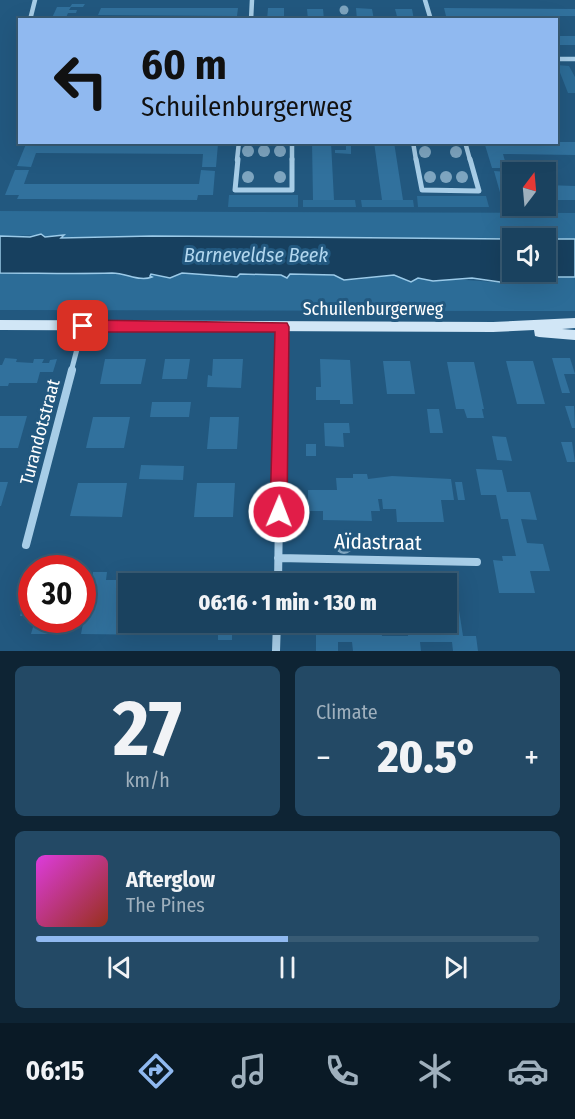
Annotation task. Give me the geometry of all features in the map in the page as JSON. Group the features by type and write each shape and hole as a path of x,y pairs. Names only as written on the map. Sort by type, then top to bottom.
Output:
{"street":[{"path":"31,18 36,0"},
{"path":"251,18 252,0"},
{"path":"425,0 430,18"},
{"path":"558,59 575,59"},
{"path":"239,144 235,190 292,190 292,144"},
{"path":"413,144 422,190 479,191 466,144"},
{"name":"Schuilenburgerweg","path":"0,325 493,327 575,323"},
{"name":"Turandotstraat","path":"26,545 83,326"},
{"path":"278,573 282,327"},
{"name":"Schuilenburgerweg","path":"493,327 575,334"},
{"name":"Aïdastraat","path":"278,558 477,562"},
{"path":"276,651 277,633"}],"shaded area":[{"path":"558,65 569,66 575,77 575,93 568,93"},
{"path":"229,195 298,195 298,207 228,207"},
{"path":"417,196 486,196 489,207 418,207"},
{"path":"303,200 355,200 356,207 303,207"},
{"path":"361,200 413,200 414,207 362,207"},
{"path":"0,211 502,213 502,216 556,216 556,213 575,213 575,239 556,239 556,228 502,228 502,239 0,236"},
{"path":"0,273 117,273 149,279 151,274 170,277 182,273 237,277 240,274 334,275 352,280 371,276 397,276 411,281 414,279 457,279 502,282 556,282 556,278 575,277 575,311 0,310"}],"water":[{"name":"Barneveldse Beek","path":"41,234 45,237 64,235 61,238 152,236 502,239 502,282 472,278 433,281 418,278 411,282 394,275 344,280 334,275 290,274 287,278 281,275 240,274 237,277 182,273 170,278 151,274 152,277 142,278 117,273 0,273 0,236 30,237"},
{"path":"556,239 575,239 575,277 556,277"}],"building":[{"path":"72,4 85,4 83,7 71,7 69,10 77,10 76,13 68,13 66,18 52,18 57,7 70,7"},
{"path":"101,8 238,8 237,16 98,15"},
{"path":"268,8 284,8 284,18 267,18"},
{"path":"356,8 372,9 374,18 357,18"},
{"path":"444,8 575,9 575,16 446,16"},
{"path":"307,9 323,9 324,18 308,18"},
{"path":"395,9 412,9 414,18 397,18"},
{"path":"558,36 575,36 575,45 558,45"},
{"path":"575,142 575,155 503,154 505,162 502,162 502,168 492,168 485,145"},
{"path":"26,144 218,144 216,167 202,167 203,154 36,153 31,167 17,166"},
{"path":"312,144 331,144 334,200 313,200"},
{"path":"374,144 394,144 403,200 382,200"},
{"path":"346,145 351,145 351,154 335,153 335,150 346,150"},
{"path":"15,170 29,170 24,184 199,184 201,170 215,171 213,195 198,195 197,200 17,199 19,195 5,195"},
{"path":"494,171 502,172 501,196"},
{"path":"556,185 575,186 575,200 556,200"},
{"path":"5,358 17,359 16,362 33,363 34,359 44,359 42,363 49,363 50,360 57,359 53,372 40,372 37,383 9,383 8,386 0,386 0,365"},
{"path":"552,358 570,358 575,374 564,374 570,393 562,393"},
{"path":"105,359 146,359 141,384 100,384"},
{"path":"165,359 190,359 187,379 162,379"},
{"path":"213,359 243,359 241,388 207,387 208,375 212,376"},
{"path":"320,359 350,360 353,404 340,404 340,400 316,400 316,387 321,387"},
{"path":"383,361 410,361 415,394 387,394"},
{"path":"506,361 533,361 545,404 517,404"},
{"path":"447,362 474,362 484,418 467,418 464,409 456,409"},
{"path":"152,402 191,402 189,417 150,417"},
{"path":"565,406 574,406 575,428 572,428"},
{"path":"427,409 439,409 443,433 430,433"},
{"path":"0,416 27,416 18,448 0,448"},
{"path":"93,417 130,417 124,448 86,448"},
{"path":"210,417 239,417 237,449 207,449"},
{"path":"324,423 349,423 350,433 343,433 344,447 325,446"},
{"path":"492,436 506,437 512,461 497,460"},
{"path":"561,442 572,442 575,462 567,462"},
{"path":"306,444 316,444 316,456 306,456"},
{"path":"141,465 184,466 183,480 139,479"},
{"path":"476,469 502,470 507,492 530,492 537,520 521,519 527,543 543,544 550,571 530,571 535,593 499,593 493,560 503,561 502,556 516,556 508,519 501,519 496,495 481,495"},
{"path":"353,474 367,474 368,479 392,476 451,479 454,500 441,500 444,522 397,522 396,509 383,509 382,499 378,499 380,511 371,511 372,521 323,520 323,511 308,511 308,490 337,490 336,478 353,478"},
{"path":"0,482 8,482 1,506 0,506"},
{"path":"455,482 462,482 465,500 458,500"},
{"path":"78,483 127,483 122,517 70,516"},
{"path":"197,483 235,483 233,517 194,517"},
{"path":"96,572 107,572 106,580 118,580 118,633 163,633 163,635 81,634 96,633"},
{"path":"458,604 463,636 476,636 478,651 453,651 452,642 420,642 421,651 353,651 352,642 338,642 338,651 316,651 316,633 382,633 382,636 408,636 408,633 457,633"},
{"path":"31,633 66,633 66,634"},
{"path":"190,633 236,633 232,635 232,640 218,640 218,635 190,635"}],"route":[{"path":"83,326 282,327 279,512"}]}
